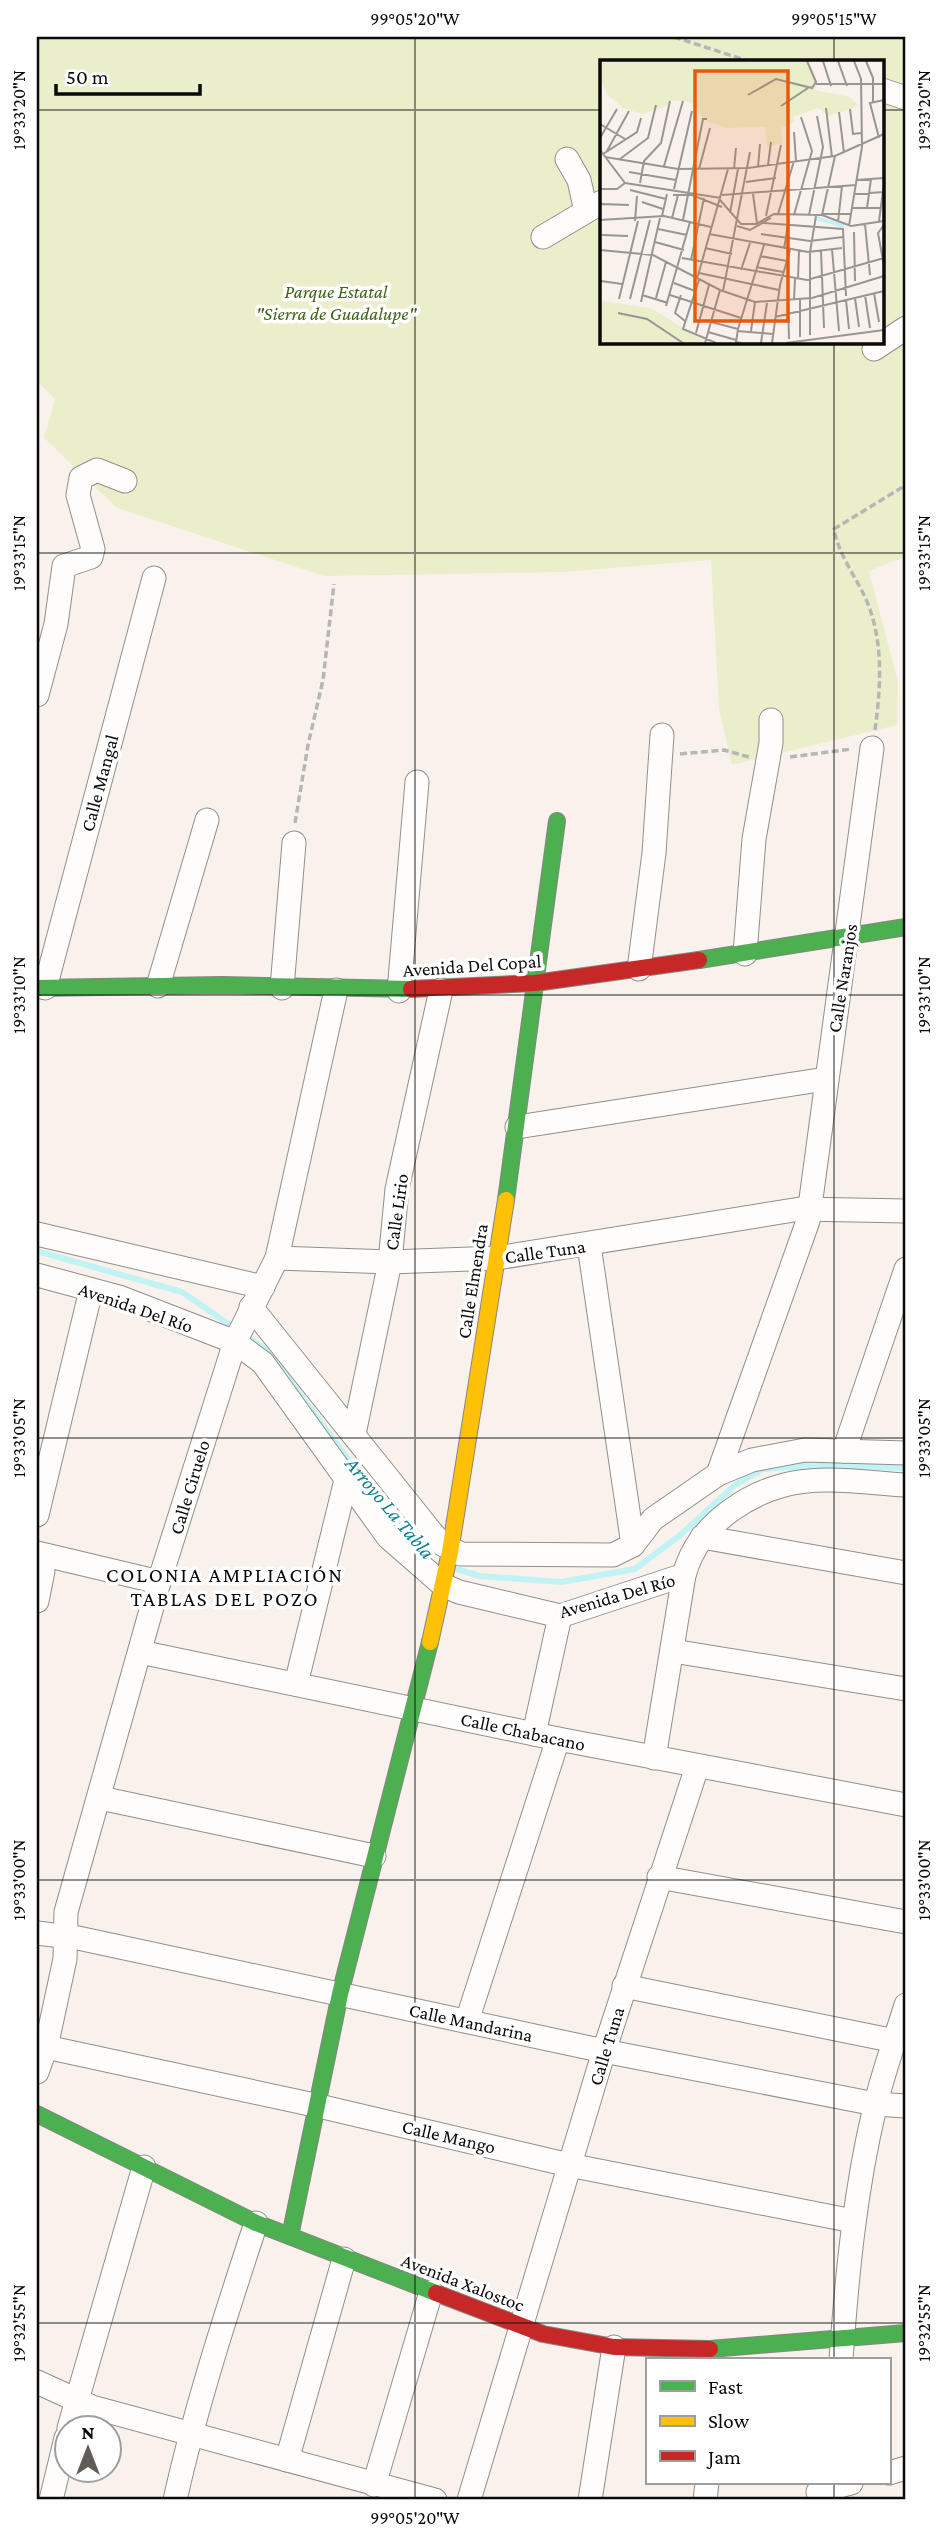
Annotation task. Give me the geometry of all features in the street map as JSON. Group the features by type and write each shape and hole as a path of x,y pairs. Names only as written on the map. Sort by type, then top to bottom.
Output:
{"street":[{"path":"884,91 906,98"},
{"path":"543,237 594,207 567,159"},
{"path":"884,342 906,328"},
{"path":"874,349 883,343"},
{"path":"37,695 56,624 64,566 90,556 93,549 78,495 80,478 97,470 125,481"},
{"name":"Calle Mangal","path":"41,988 154,578"},
{"path":"745,954 754,839 768,761 771,720"},
{"path":"639,970 654,853 661,745"},
{"name":"Calle Naranjos","path":"809,1208 849,936 872,748"},
{"path":"399,990 417,782"},
{"path":"158,986 207,820"},
{"name":"Calle Elmendra","path":"290,2236 340,1994 374,1856 415,1709 450,1551 517,1127 557,821"},
{"path":"282,988 294,843"},
{"name":"Avenida Del Copal","path":"41,988 158,986 441,990 535,983 639,970 906,928"},
{"name":"Calle Ciruelo","path":"37,2072 46,2047 65,1959 66,1912 159,1582 241,1327 277,1258 336,990"},
{"name":"Calle Lirio","path":"354,1434 390,1262 397,1189 441,990"},
{"path":"517,1127 826,1079"},
{"path":"718,1474 805,1231 809,1208"},
{"name":"Calle Tuna","path":"277,1258 390,1262 497,1258 809,1208 906,1211"},
{"path":"37,1234 263,1287"},
{"path":"589,1245 633,1545"},
{"path":"844,1451 906,1269"},
{"name":"Avenida Del Río","path":"37,1275 241,1327 263,1363 388,1537 459,1592 560,1616 684,1575 690,1556 702,1537 746,1499 767,1488 790,1482 821,1479 906,1485"},
{"path":"37,1515 91,1290"},
{"path":"241,1327 354,1434 432,1533 450,1551"},
{"path":"633,1545 653,1519 718,1474 783,1452 906,1453"},
{"path":"296,1684 346,1480"},
{"path":"702,1537 906,1573"},
{"name":"Avenida Del Río","path":"450,1551 472,1556 598,1557 622,1552 633,1545"},
{"path":"37,1553 159,1582"},
{"path":"37,1553 43,1571 37,1601"},
{"path":"654,1758 684,1575"},
{"path":"534,1734 560,1616"},
{"path":"673,1651 906,1689"},
{"name":"Calle Chabacano","path":"140,1652 697,1767 906,1805"},
{"path":"467,2021 558,1739"},
{"name":"Calle Tuna","path":"468,2500 624,1986 697,1767"},
{"path":"100,1798 374,1856"},
{"path":"659,1877 906,1922"},
{"name":"Calle Mandarina","path":"37,1933 604,2051 875,2104 906,2106"},
{"path":"624,1986 895,2041"},
{"path":"841,2350 853,2221 875,2104 906,2005"},
{"name":"Calle Mango","path":"46,2047 318,2106 569,2165 853,2221"},
{"name":"Avenida Xalostoc","path":"37,2116 256,2223 520,2327 570,2341 728,2355 841,2350 906,2333"},
{"path":"73,2414 144,2167"},
{"path":"175,2500 190,2434 256,2223"},
{"path":"287,2460 344,2259"},
{"path":"374,2485 431,2292"},
{"path":"590,2500 614,2347"},
{"path":"37,2382 76,2401 435,2500"},
{"path":"818,2492 847,2484"}],"path":[{"path":"674,37 745,60"},
{"path":"661,745 724,750 768,761 802,753 872,748 879,699 879,649 866,600 834,529 906,485"},
{"path":"294,843 308,744 323,680 334,584"}],"green space":[{"name":"Parque Estatal \"Sierra de Guadalupe\"","path":"37,37 906,37 906,556 869,571 898,682 897,725 732,765 719,709 711,560 564,572 324,576 117,508 44,438 55,399 37,381"}],"waterway":[{"name":"Arroyo La Tabla","path":"37,1251 182,1292 268,1351 374,1494 427,1557"},
{"name":"Arroyo La Tabla","path":"456,1569 480,1576 561,1582 635,1569 679,1536 735,1485 763,1469 820,1465 906,1468"}],"traffic: fast":[{"path":"506,1200 557,821"},
{"path":"699,960 906,927"},
{"path":"37,988 222,985 411,989"},
{"path":"290,2236 340,1994 430,1642"},
{"path":"37,2114 256,2223 436,2293"},
{"path":"710,2349 906,2333"}],"traffic: slow":[{"path":"430,1642 450,1552 506,1200"}],"traffic: jam":[{"path":"411,989 535,983 699,960"},
{"path":"436,2293 543,2334 614,2347 710,2349"}],"district":[{"name":"COLONIA AMPLIACIÓN TABLAS DEL POZO","path":"225,1587"}]}
